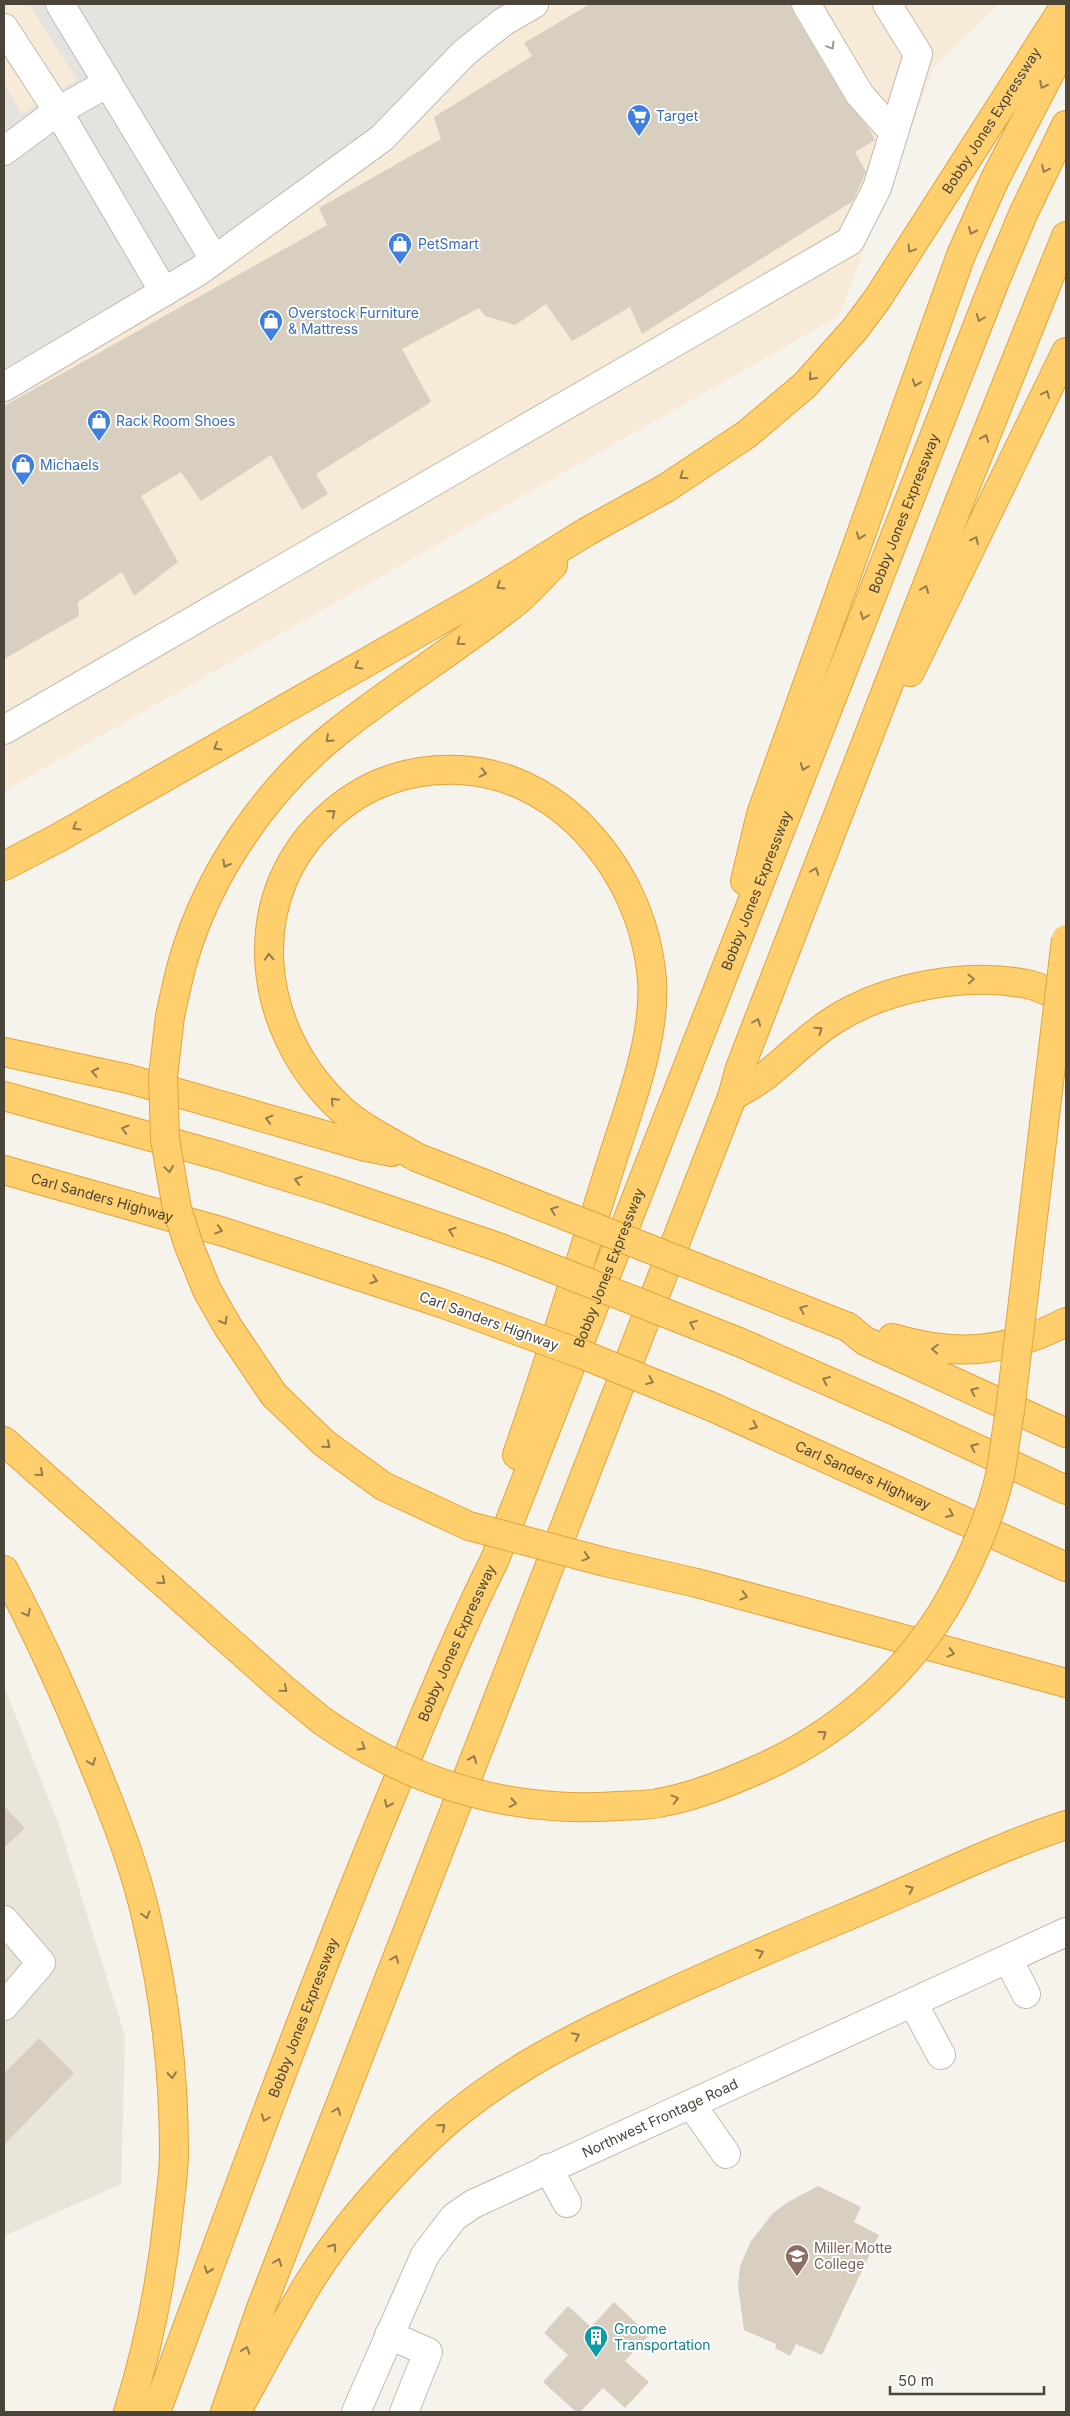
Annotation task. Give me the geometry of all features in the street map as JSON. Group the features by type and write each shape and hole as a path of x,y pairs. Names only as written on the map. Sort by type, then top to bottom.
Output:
{"highway":[{"name":"Bobby Jones Expressway","path":"586,532 666,488 747,434 805,385 855,329 898,270 1066,4"},
{"path":"718,990 761,814 961,255 995,179 1066,42"},
{"name":"Bobby Jones Expressway","path":"156,2412 251,2152 358,1878 467,1614 495,1559 995,281 1028,203 1066,125"},
{"path":"225,2412 264,2299 732,1097 740,1068 829,835 1066,236"},
{"path":"829,835 1066,352"},
{"path":"4,866 58,838 471,603 586,532"},
{"path":"586,532 514,604 334,735 278,790 234,849 212,890 183,960 170,1016 163,1077 165,1139 177,1209 189,1246 207,1290 228,1327 274,1395 324,1443 383,1486 469,1526 605,1562 697,1583 1066,1683"},
{"path":"467,1614 480,1555 547,1370 639,1073 652,1013 652,981 647,946 634,905 622,879 608,856 569,815 546,797 525,786 473,770 431,769 407,773 365,790 326,819 297,852 285,874 270,923 269,954 277,1008 302,1062 341,1109 372,1132 416,1157 848,1328 924,1348 961,1350 992,1349 1042,1335 1066,1322"},
{"path":"4,1441 322,1720 378,1757 445,1786 516,1804 553,1808 590,1808 658,1803 728,1782 779,1760 811,1742 872,1697 919,1644 942,1612 975,1546 1000,1476 1010,1411 1066,939"},
{"path":"732,1097 769,1074 803,1042 835,1019 860,1006 931,983 989,979 1033,985 1066,1000"},
{"path":"4,1052 130,1079 366,1147 416,1157"},
{"path":"4,1096 220,1156 330,1190 498,1247 739,1342 898,1412 1066,1490"},
{"name":"Carl Sanders Highway","path":"4,1170 224,1232 441,1303 584,1355 710,1406 1066,1567"},
{"path":"848,1328 866,1341 1066,1433"},
{"path":"4,1570 36,1630 125,1843 147,1919 163,2000 172,2084 174,2155 163,2268 150,2338 128,2412"},
{"path":"236,2412 309,2282 352,2222 426,2141 517,2070 580,2034 715,1971 888,1899 996,1850 1066,1825"}],"street":[{"path":"60,4 214,259"},
{"path":"4,388 164,292 214,259 382,138 464,53 503,22 533,4"},
{"path":"806,4 860,95 894,133"},
{"path":"4,730 850,242 877,188 918,54 887,4"},
{"path":"4,28 58,111 164,292"},
{"path":"5,147 58,111 108,83"},
{"path":"4,1920 41,1963 4,2006"},
{"name":"Northwest Frontage Road","path":"356,2412 425,2255 454,2217 473,2204 1066,1932"},
{"path":"1008,1959 1026,1994"},
{"path":"913,2003 940,2055"},
{"path":"691,2104 726,2154"},
{"path":"548,2168 567,2202"},
{"path":"389,2336 428,2352 404,2412"}],"shaded area":[{"path":"4,4 999,4 935,65 839,316 4,791"},
{"path":"29,4 510,4 387,119 194,260 4,374 4,84 22,114 77,80"},
{"path":"4,1686 59,1825 125,2036 121,2184 4,2236"}],"building":[{"path":"590,4 790,4 847,103 867,126 875,140 855,152 866,172 853,201 642,334 630,307 572,341 546,304 515,325 485,316 479,308 402,349 431,402 316,474 328,494 302,510 271,455 201,501 181,472 141,496 178,562 134,596 122,572 78,602 79,616 4,659 4,406 327,225 319,208 441,139 434,117 532,56 524,43"},
{"path":"4,1806 25,1828 4,1848"},
{"path":"39,2038 74,2073 4,2145 4,2073"},
{"path":"818,2186 861,2207 854,2222 879,2235 822,2355 796,2344 790,2356 775,2348 776,2344 744,2330 738,2286 740,2266 751,2241 773,2213 788,2202"},
{"name":"Groome Transportation","path":"614,2302 649,2335 625,2361 649,2382 625,2408 603,2388 580,2412 576,2412 543,2382 568,2355 544,2333 568,2306 591,2327"}],"place":[{"name":"Target","path":"639,137"},
{"name":"PetSmart","path":"400,265"},
{"name":"Overstock Furniture & Mattress","path":"271,342"},
{"name":"Rack Room Shoes","path":"99,442"},
{"name":"Michaels","path":"23,486"},
{"name":"Miller Motte College","path":"797,2277"},
{"name":"Groome Transportation","path":"596,2358"}]}
